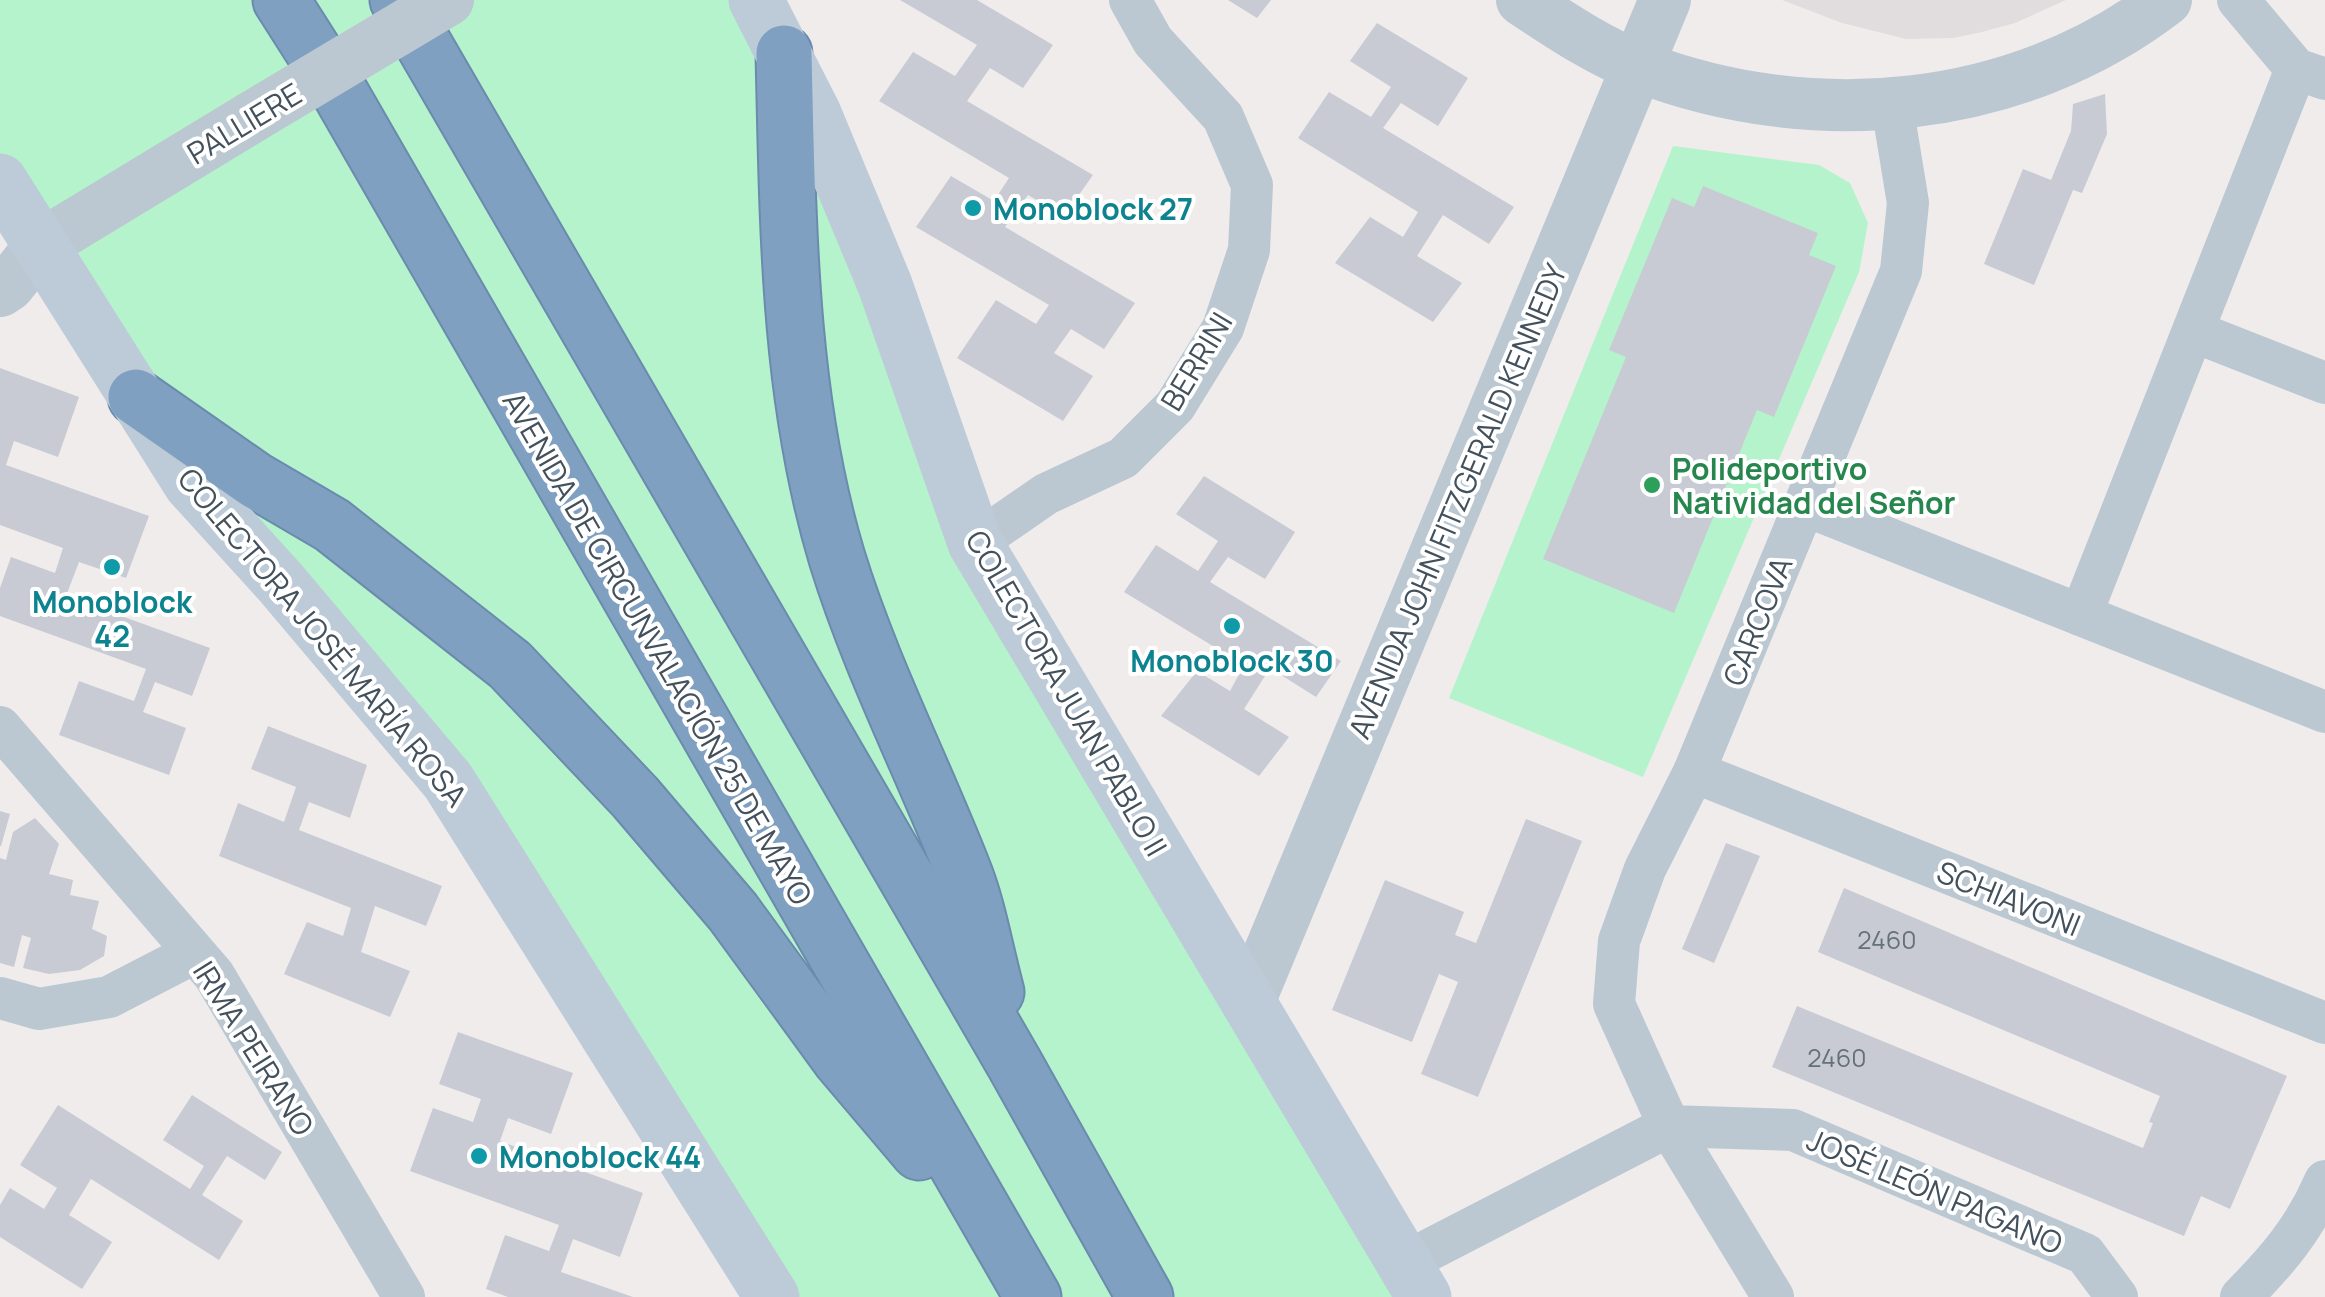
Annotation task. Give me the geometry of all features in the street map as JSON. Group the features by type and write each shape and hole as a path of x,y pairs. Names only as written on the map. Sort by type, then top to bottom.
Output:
{"highway":[{"name":"AVENIDA DE CIRCUNVALACIÓN 25 DE MAYO","path":"281,0 339,91 1022,1279"},
{"path":"398,0 1014,1063 1145,1297"},
{"path":"784,53 791,278 800,380 815,474 838,560 896,716 964,871 1014,1063"},
{"path":"136,397 255,480 332,525 510,664 635,798 733,912 840,1060 1022,1279"}],"main road":[{"name":"COLECTORA JUAN PABLO II","path":"756,0 814,114 885,285 976,543 1414,1280"},
{"name":"COLECTORA JOSÉ MARÍA ROSA","path":"0,181 21,244 136,397 191,484 280,582 448,781 772,1297"}],"street":[{"name":"PALLIERE","path":"0,291 9,286 21,244 252,118 448,0"},
{"name":"BERRINI","path":"976,543 1046,494 1123,458 1174,406 1223,328 1249,250 1252,185 1223,116 1153,40 1130,0"},
{"path":"1522,0 1574,35 1637,66 1698,87 1762,101 1827,107 1892,105 1979,91 2062,62 2140,20 2166,0"},
{"name":"AVENIDA JOHN FITZGERALD KENNEDY","path":"1249,1002 1664,0"},
{"path":"2081,615 2195,332 2311,74 2238,0"},
{"name":"CARCOVA","path":"1773,1297 1669,1126 1614,1004 1620,941 1645,869 1694,772 1901,271 1908,203 1892,105"},
{"path":"2195,332 2325,382"},
{"path":"1804,505 2325,712"},
{"name":"IRMA PEIRANO","path":"0,727 214,975 392,1293"},
{"name":"SCHIAVONI","path":"1694,772 2325,1023"},
{"path":"0,998 38,1009 108,996 194,953"},
{"name":"JOSÉ LEÓN PAGANO","path":"1414,1280 1669,1126 1793,1130 2085,1254 2117,1297"},
{"path":"2241,1297 2284,1254 2313,1209 2325,1181"}],"shaded area":[{"path":"1782,0 2066,0 2015,23 1982,32 1953,38 1906,39 1842,23"}],"green space":[{"path":"0,0 756,0 975,543 1424,1297 772,1297 0,181"},
{"name":"Polideportivo Natividad del Señor","path":"1673,146 1819,165 1850,183 1868,223 1859,272 1643,777 1449,698"}],"building":[{"name":"Monoblock 27","path":"900,0 977,0 1053,45 1023,88 990,68 967,101 1093,175 1064,216 1028,195 1005,227 1135,303 1104,349 1071,329 1054,353 1093,376 1063,421 957,358 996,300 1036,324 1049,305 916,227 951,176 994,201 1009,178 879,101 913,52 955,76 977,45"},
{"path":"1228,0 1271,0 1257,18"},
{"path":"1377,23 1468,78 1438,126 1401,103 1383,128 1514,207 1489,244 1443,215 1417,256 1462,283 1433,322 1335,263 1370,217 1403,237 1418,212 1298,138 1329,92 1371,117 1391,87 1350,61"},
{"path":"2105,94 2107,134 2082,193 2073,190 2034,285 1984,264 2023,169 2051,180 2071,131 2073,104"},
{"path":"1703,186 1818,233 1809,255 1836,266 1774,417 1757,410 1674,613 1543,559 1626,357 1609,350 1672,198 1694,207"},
{"name":"Monoblock 42","path":"0,368 79,397 58,457 14,441 6,465 149,516 126,578 79,562 66,596 210,648 192,696 155,682 143,712 186,728 169,775 59,735 79,681 134,701 146,669 0,616 0,588 11,557 55,573 63,548 0,525"},
{"name":"Monoblock 30","path":"1204,476 1295,532 1265,579 1228,557 1210,582 1341,661 1316,697 1270,668 1244,709 1289,737 1259,776 1161,716 1197,671 1230,691 1244,665 1124,592 1156,545 1198,571 1218,541 1176,514"},
{"path":"268,726 367,765 350,818 309,802 299,830 442,886 426,926 375,906 361,952 410,971 390,1017 284,974 307,922 343,936 351,908 219,856 238,803 284,822 296,787 251,769"},
{"path":"0,811 10,814 1,846 0,846"},
{"path":"35,818 59,844 49,874 73,880 70,895 99,901 92,929 107,936 104,956 80,970 49,974 23,968 31,938 22,935 14,967 0,963 0,858 6,860 13,832"},
{"path":"1526,819 1582,841 1478,1097 1421,1074 1458,982 1439,974 1412,1042 1332,1010 1385,880 1464,912 1455,935 1476,943"},
{"path":"1726,843 1760,856 1714,963 1682,949"},
{"path":"1844,888 2287,1076 2230,1209 2201,1196 2184,1236 1772,1067 1797,1006 2143,1148 2160,1096 1818,952"},
{"name":"Monoblock 44","path":"458,1032 573,1073 551,1134 508,1118 500,1141 643,1193 620,1257 573,1239 561,1272 633,1297 508,1297 486,1289 505,1235 549,1251 559,1225 410,1171 433,1108 473,1122 481,1099 439,1084"},
{"path":"192,1095 282,1152 265,1180 227,1156 202,1195 243,1221 219,1260 91,1179 69,1215 112,1242 82,1289 0,1237 0,1205 10,1188 44,1209 57,1188 20,1165 58,1105 190,1189 204,1166 163,1140"}],"place":[{"name":"Monoblock 27","path":"973,208"},
{"name":"Polideportivo Natividad del Señor","path":"1652,485"},
{"name":"Monoblock 42","path":"112,567"},
{"name":"Monoblock 30","path":"1232,626"},
{"name":"Monoblock 44","path":"479,1156"}]}
